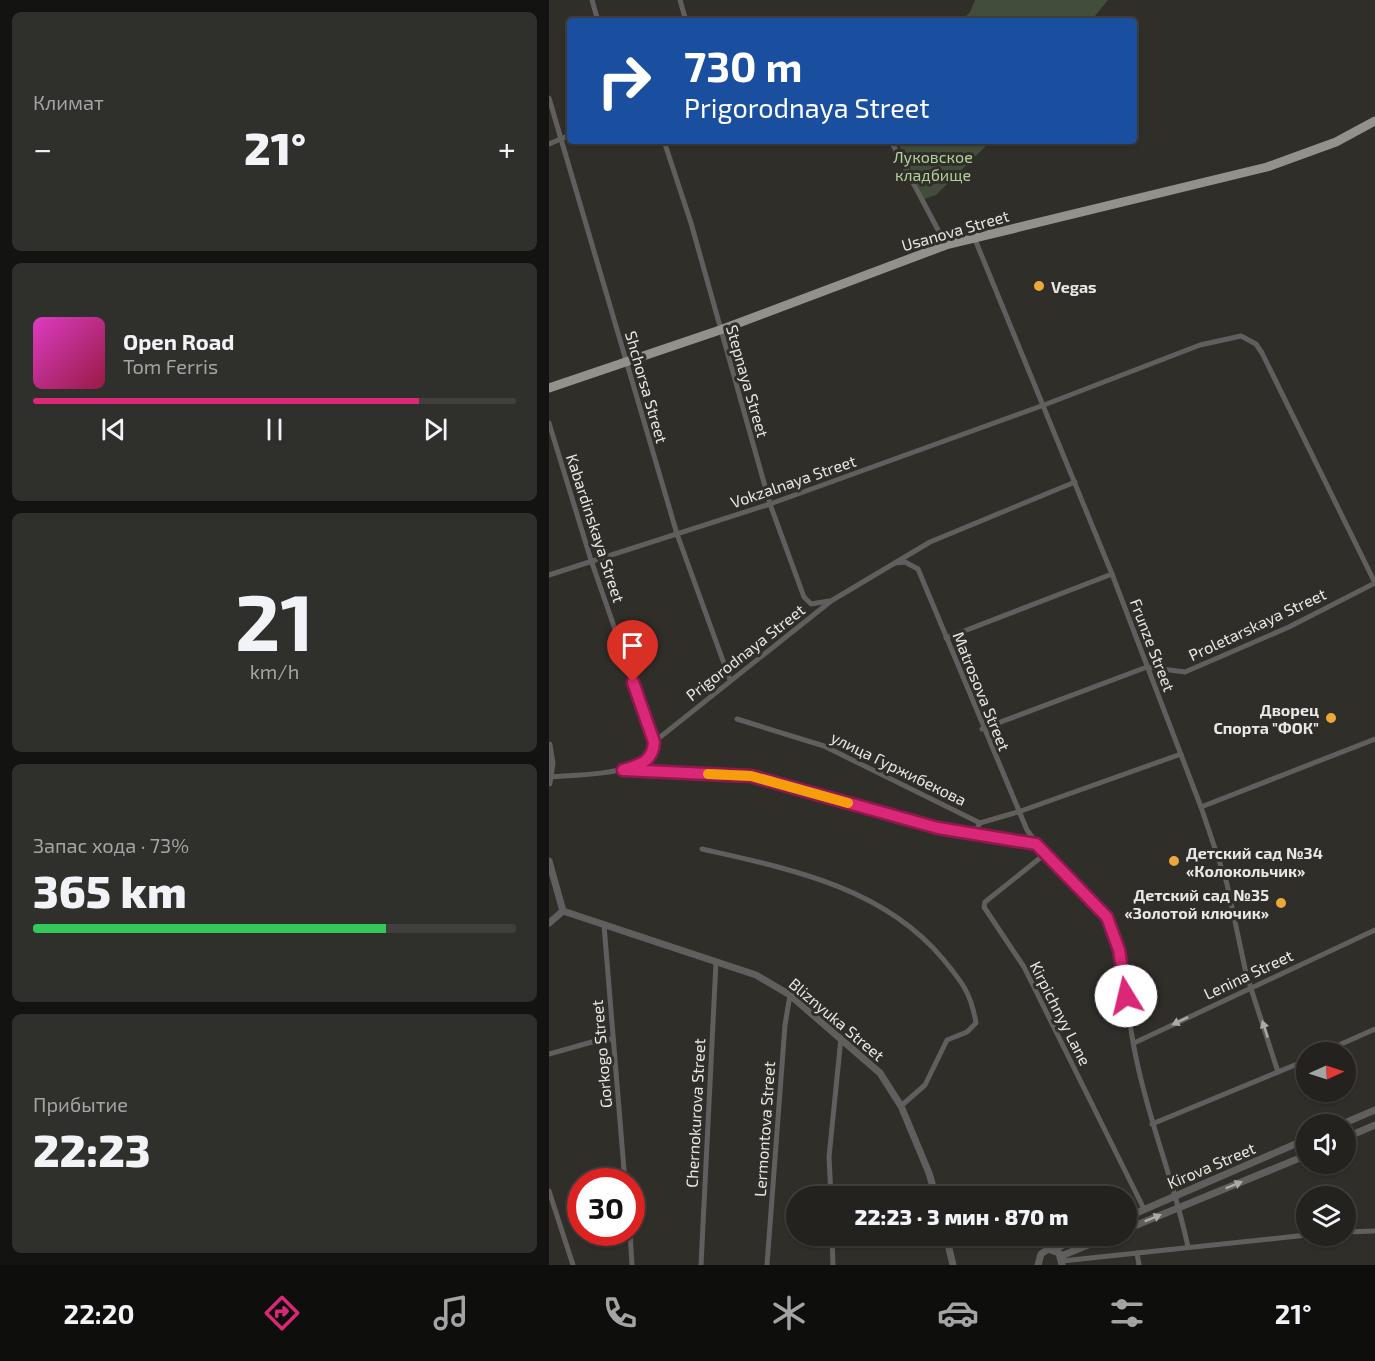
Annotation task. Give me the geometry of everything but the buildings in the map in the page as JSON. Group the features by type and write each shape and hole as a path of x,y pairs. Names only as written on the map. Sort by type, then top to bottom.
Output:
{"main road":[{"name":"Usanova Street","path":"549,388 720,330 946,245 1267,167 1336,142 1375,121"}],"street":[{"path":"592,0 597,18"},
{"path":"680,0 685,18"},
{"name":"Shchorsa Street","path":"549,98 677,534 730,680"},
{"path":"549,144 567,136"},
{"name":"Stepnaya Street","path":"665,144 691,223 769,504 804,597 811,604 831,601"},
{"path":"893,144 946,245"},
{"name":"Frunze Street","path":"974,237 1112,574 1201,807 1227,884 1251,986 1278,1072"},
{"name":"Vokzalnaya Street","path":"549,575 769,504 1044,405 1200,345 1241,336 1256,344 1375,583"},
{"name":"Kabardinskaya Street","path":"549,423 591,560 654,742"},
{"name":"Prigorodnaya Street","path":"550,780 623,770 643,764 650,758 654,742 831,601 930,542 1075,482"},
{"name":"Matrosova Street","path":"895,563 905,562 918,569 982,729 1018,812 1036,844 1107,917 1119,950 1134,1043 1152,1124 1180,1208 1188,1247"},
{"path":"946,638 1112,574"},
{"name":"Proletarskaya Street","path":"1147,667 1185,672 1289,627 1375,583"},
{"path":"982,729 1147,667"},
{"name":"улица Гуржибекова","path":"737,719 824,746 980,823"},
{"path":"1201,807 1375,739"},
{"path":"549,745 550,780"},
{"path":"973,835 980,823 1018,812 1181,754"},
{"path":"623,770 751,776 886,815 973,835 1036,844"},
{"path":"702,849 784,867 853,892 903,920 933,947 962,981 972,999 976,1023 967,1032 947,1040 925,1085 901,1106"},
{"name":"Kirpichnyy Lane","path":"1044,854 985,902 984,907 1024,967 1144,1209"},
{"path":"549,861 563,911 549,923"},
{"name":"Bliznyuka Street","path":"563,911 756,975 790,995 880,1073 901,1106 933,1186"},
{"name":"Gorkogo Street","path":"604,924 624,1168"},
{"name":"Lenina Street","path":"1134,1043 1251,986 1375,930"},
{"name":"Chernokurova Street","path":"701,1265 717,962"},
{"name":"Lermontova Street","path":"767,1265 785,1025 790,995"},
{"path":"1346,1042 1375,1029"},
{"path":"830,1186 829,1157 837,1053 841,1037"},
{"path":"549,1054 599,1040 613,1039"},
{"path":"1152,1124 1296,1065"},
{"path":"1356,1118 1375,1110"},
{"path":"1356,1133 1375,1125"},
{"name":"Kirova Street","path":"1137,1212 1296,1144"},
{"name":"Kirova Street","path":"1137,1225 1296,1160"},
{"path":"549,1191 573,1265"},
{"path":"1356,1232 1375,1231"},
{"path":"1062,1261 1296,1236"},
{"path":"631,1246 632,1265"},
{"path":"833,1246 833,1265"},
{"path":"948,1246 953,1265"},
{"path":"1030,1265 1038,1264 1041,1254 1061,1246"},
{"path":"1062,1261 1091,1246"},
{"path":"1053,1250 1062,1261"},
{"path":"1137,1252 1139,1265"},
{"path":"1085,1258 1087,1265"}],"green space":[{"path":"975,0 1108,0 1093,18 964,18 970,12"},
{"name":"Луковское кладбище","path":"898,144 988,144 936,195 924,199"}],"slow traffic":[{"path":"708,774 751,776 848,803"}],"place":[{"name":"Vegas","path":"1039,286"},
{"name":"Дворец Спорта \"ФОК\"","path":"1331,718"},
{"name":"Детский сад №34 «Колокольчик»","path":"1174,861"},
{"name":"Детский сад №35 «Золотой ключик»","path":"1281,903"}],"route":[{"path":"633,682 654,742 654,750 643,764 623,770 751,776 938,828 1036,844 1107,917 1119,950 1126,996"}]}
